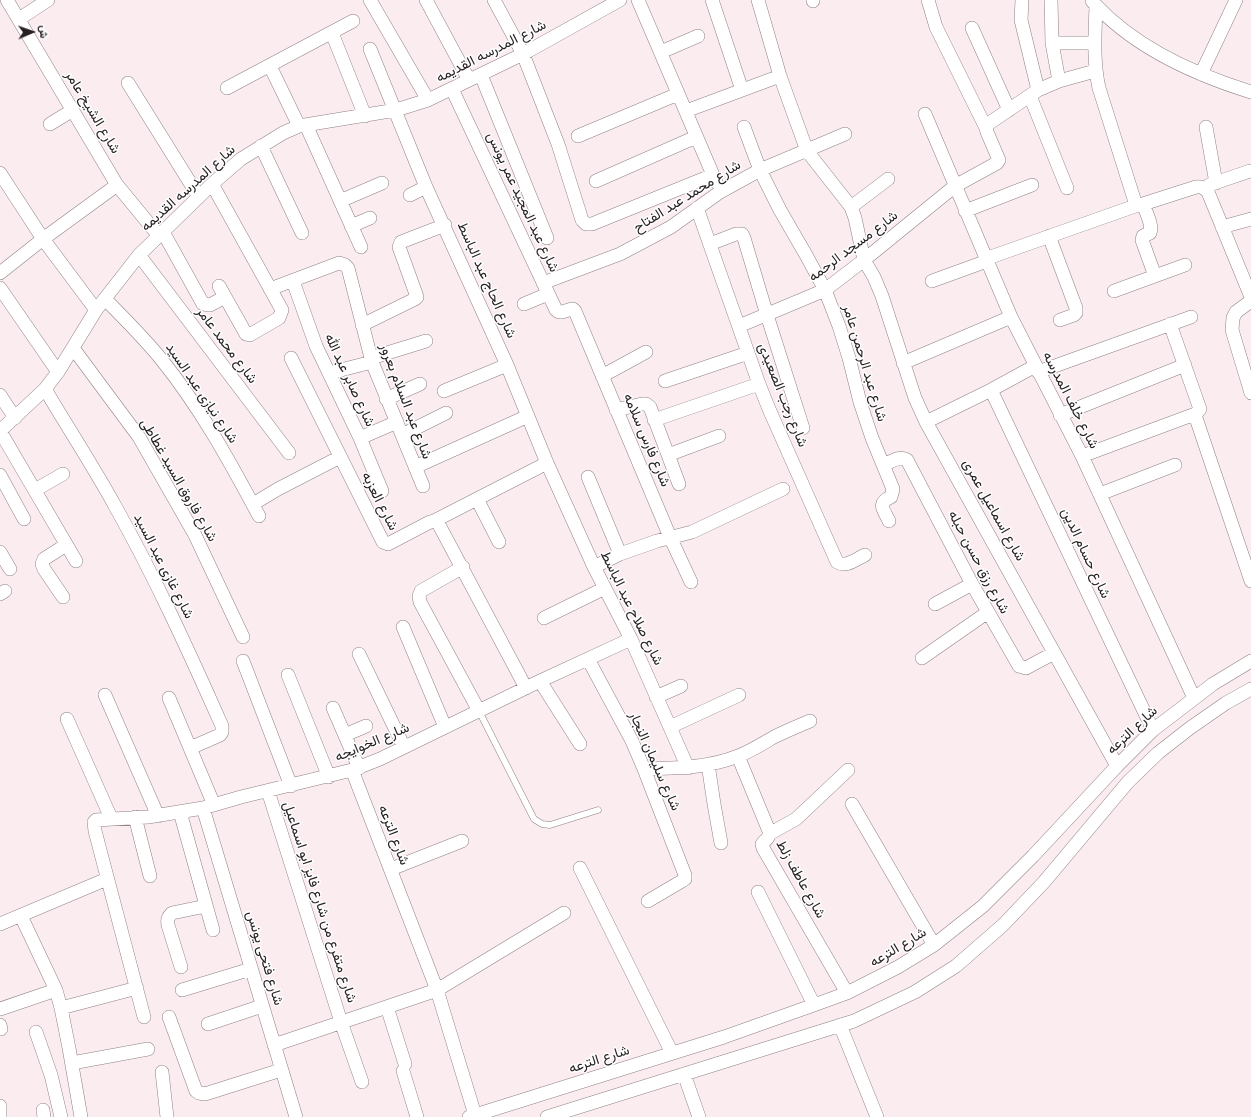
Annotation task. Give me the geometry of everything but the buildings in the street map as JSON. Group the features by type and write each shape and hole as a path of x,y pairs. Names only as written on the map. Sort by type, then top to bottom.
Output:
{"street":[{"name":"شارع الشيخ عامر","path":"7,0 117,185 161,234 203,304 210,305 222,291 244,331 250,335 279,318 282,310 270,289"},
{"path":"19,19 48,0"},
{"path":"370,0 428,100"},
{"path":"426,0 475,78 547,238"},
{"path":"494,0 523,54"},
{"name":"شارع المدرسه القديمه","path":"0,431 45,390 58,372 96,310 139,255 212,184 261,146 282,133 302,126 396,110 428,100 523,54 620,0"},
{"path":"638,0 720,192"},
{"path":"712,0 742,90"},
{"path":"758,0 780,76 807,151 851,206 888,179"},
{"path":"928,0 936,27 986,128 988,124 1034,93 1059,81 1095,71"},
{"path":"1022,0 1021,20 1034,93 1067,188"},
{"path":"1051,0 1052,43 1059,81"},
{"path":"1201,74 1236,0"},
{"path":"1093,3 1138,42 1201,74 1236,88 1251,92"},
{"path":"1093,3 1095,71 1135,202 1141,204 1151,225 1150,233 1143,236 1142,240 1155,276"},
{"path":"227,88 353,21"},
{"path":"972,28 1009,110"},
{"path":"332,33 365,116"},
{"path":"661,52 698,36"},
{"path":"1052,43 1095,42"},
{"name":"شارع الحاج عبد الباسط","path":"370,49 426,187 445,225 507,365 547,463"},
{"name":"شارع محمد عبد الفتاح","path":"523,54 558,144 582,220 586,224 592,224 713,175"},
{"path":"270,66 340,201 361,247"},
{"path":"686,111 780,76"},
{"path":"128,83 199,197"},
{"name":"شارع عبد المجيد عمر يونس","path":"452,89 558,312 561,313 570,309 575,311"},
{"path":"578,136 678,94"},
{"path":"50,124 73,110"},
{"name":"شارع خلف المدرسه","path":"925,114 1011,316 1082,456 1194,698"},
{"path":"1206,126 1216,183"},
{"name":"شارع عبد الرحمن عامر","path":"744,127 760,170 780,210 806,254 840,326 860,402 872,438 894,489 891,497 884,500 882,503 882,507 889,521"},
{"name":"شارع مسجد الرحمه","path":"739,326 824,290 864,260 955,186 998,163 999,160 986,128"},
{"name":"شارع محمد عبد الفتاح","path":"524,304 546,288 620,254 671,227 720,192 760,170 845,134"},
{"path":"596,181 696,137"},
{"path":"261,146 302,232"},
{"path":"932,281 1048,236 1141,204 1196,187 1203,187 1250,171"},
{"path":"0,173 43,239 96,310"},
{"path":"340,201 382,183"},
{"path":"212,184 270,289"},
{"path":"0,273 43,239 117,185"},
{"path":"965,211 1032,185"},
{"path":"410,195 426,187"},
{"path":"1203,187 1208,192 1251,297"},
{"name":"شارع اسماعيل عمرى","path":"851,206 864,260 874,277 882,296 903,364 915,398 926,422 1117,766"},
{"name":"شارع رجب الصعيدى","path":"697,208 759,384 838,562 846,564 865,555"},
{"path":"351,226 370,218"},
{"path":"1222,228 1251,219"},
{"path":"362,325 414,300 417,297 399,247 402,242 445,225"},
{"path":"710,244 736,234 742,234 803,428"},
{"path":"1048,236 1076,308 1076,313 1074,315 1060,320"},
{"name":"شارع محمد عامر","path":"139,255 289,454"},
{"name":"شارع عبد السلام بعرور","path":"270,289 339,263 348,268 371,360 423,486"},
{"path":"1114,292 1185,265"},
{"name":"شارع صابر عبد الله","path":"293,281 316,346 360,438 382,491"},
{"path":"0,288 58,372"},
{"name":"شارع نيازى عبد السيد","path":"106,299 162,360 219,444 256,510 278,490 340,457"},
{"path":"1251,301 1236,312 1233,318 1232,330 1251,393"},
{"name":"شارع فارس سلامه","path":"575,311 670,537 691,582"},
{"path":"903,364 1011,316"},
{"path":"926,422 1037,369 1191,317"},
{"path":"1082,456 1195,414 1200,409 1170,324"},
{"path":"329,373 426,342"},
{"name":"شارع فاروق السيد غطاطى","path":"73,348 139,437 195,535 243,636"},
{"path":"602,376 646,352"},
{"path":"665,381 748,353"},
{"name":"شارع العزبه","path":"291,358 383,542 388,544 547,463"},
{"path":"444,391 507,365"},
{"path":"1060,415 1184,365"},
{"path":"386,399 420,384"},
{"path":"654,420 759,384"},
{"name":"شارع غازى عبد السيد","path":"45,390 115,505 148,567 182,636 222,726 222,732 220,735 190,748"},
{"name":"شارع حسام الدين","path":"991,390 1153,730"},
{"path":"0,395 15,418"},
{"path":"616,410 646,404 650,407 679,484"},
{"path":"402,435 446,413"},
{"path":"1195,414 1251,581"},
{"path":"415,466 528,416"},
{"path":"360,438 397,422"},
{"path":"0,431 76,561"},
{"path":"668,455 719,436"},
{"name":"شارع رزق حسن حبله","path":"883,465 900,458 907,460 972,584 1019,666 1026,668 1054,652"},
{"name":"شارع صلاح عبد الباسط","path":"547,463 594,566 631,639 688,768"},
{"path":"1100,494 1175,465"},
{"path":"35,490 63,474"},
{"path":"0,475 24,519"},
{"path":"588,476 620,554"},
{"path":"594,566 620,554 657,541 692,532 783,490"},
{"path":"477,499 499,542"},
{"path":"434,521 441,526 526,688"},
{"path":"63,597 42,564 44,559 66,545"},
{"path":"0,552 10,568"},
{"path":"463,567 421,591 419,596 420,602 479,710"},
{"path":"934,604 972,584"},
{"path":"544,618 605,588"},
{"path":"922,658 988,612"},
{"path":"403,627 445,727"},
{"name":"شارع الخوايجه","path":"108,879 95,831 94,824 96,820 158,816 208,807 356,769 631,639"},
{"path":"360,654 404,747"},
{"name":"شارع سليمان النجار","path":"588,659 632,741 684,871 685,879 648,901"},
{"path":"244,661 291,786"},
{"name":"شارع الترعه","path":"333,708 345,736 390,869 437,990 472,1116 672,1053 814,1005 847,993 898,967 934,945 983,906 1033,856 1117,766 1153,730 1213,684 1251,661"},
{"path":"288,675 328,777"},
{"path":"540,681 580,744"},
{"path":"656,697 681,686"},
{"path":"553,1116 854,1021 915,992 956,966 1003,925 1044,882 1128,782 1158,753 1226,703 1251,689"},
{"path":"105,695 158,816"},
{"path":"670,727 739,695"},
{"name":"شارع فتحى يونس","path":"169,698 190,748 208,807 251,970 296,1117"},
{"path":"68,719 111,818"},
{"path":"644,769 688,768 738,756 810,721"},
{"path":"345,736 366,726"},
{"name":"شارع عاطف زلط","path":"738,756 769,834 767,840 762,844 763,848 847,993"},
{"path":"708,764 721,843"},
{"path":"769,834 796,819 848,770"},
{"name":"شارع متفرع من شارع فايز ابو اسماعيل","path":"268,791 341,1022 362,1082"},
{"path":"852,804 934,945"},
{"path":"180,812 213,930"},
{"path":"135,817 150,876"},
{"path":"390,869 462,841"},
{"path":"580,868 672,1053"},
{"path":"0,924 108,879 144,1017"},
{"path":"758,892 814,1005"},
{"path":"181,967 167,920 172,913 206,906"},
{"path":"274,1045 437,990 564,914"},
{"path":"21,916 56,990 72,1063 81,1117"},
{"path":"182,990 251,970"},
{"path":"61,1008 136,988"},
{"path":"0,1009 56,990"},
{"path":"208,1024 262,1006"},
{"path":"387,1007 417,1117"},
{"path":"169,1017 198,1093 205,1094 281,1070"},
{"path":"840,1025 877,1117"},
{"path":"36,1032 50,1075 61,1117"},
{"path":"72,1063 148,1049"},
{"path":"162,1072 167,1117"},
{"path":"684,1074 699,1117"},
{"path":"0,1106 0,1117"}],"lane":[{"path":"479,710 534,819 542,824 550,825 598,810"}]}
